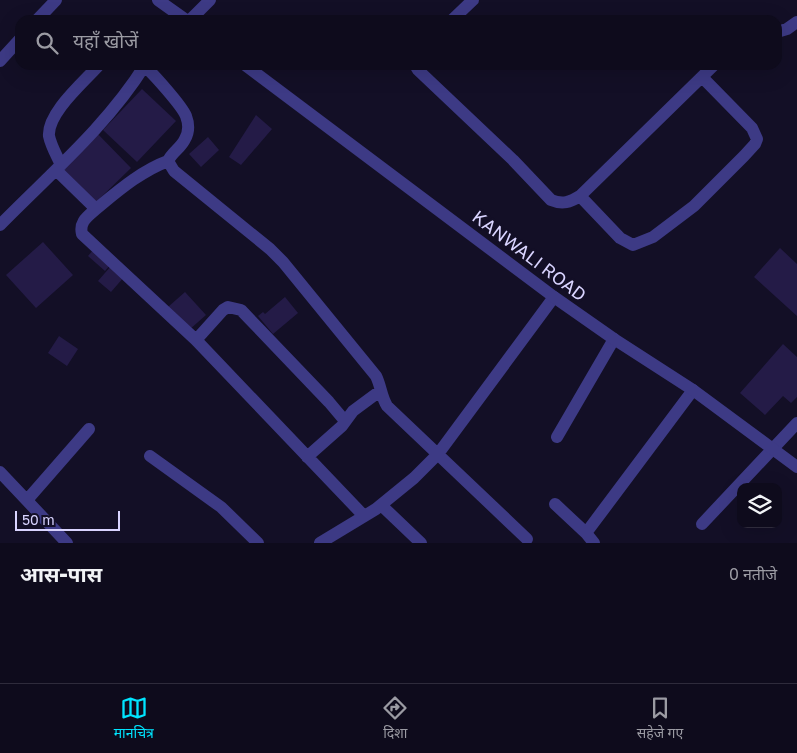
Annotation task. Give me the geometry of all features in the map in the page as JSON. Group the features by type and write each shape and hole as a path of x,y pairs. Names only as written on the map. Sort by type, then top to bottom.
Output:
{"street":[{"path":"42,15 56,0"},
{"path":"158,0 175,15"},
{"path":"195,15 210,0"},
{"path":"457,15 473,0"},
{"path":"782,30 797,22"},
{"path":"0,61 15,44"},
{"path":"94,70 59,109 52,120 49,137 58,168 96,209"},
{"path":"0,225 58,168 106,116 141,70"},
{"path":"148,70 186,114 189,129 185,139 168,161 143,173 84,220 80,227 82,234 163,307 364,516"},
{"name":"KANWALI ROAD","path":"252,70 554,297 614,339 693,390 774,448 797,467"},
{"path":"418,70 513,160 551,200 558,203 568,202 580,196 709,70"},
{"path":"580,196 620,238 633,245 653,237 694,206 744,156 755,144 756,139 752,128 702,77"},
{"path":"168,161 174,171 270,249 283,262 376,376 387,406 527,539"},
{"path":"320,543 381,505 414,478 438,454 554,297"},
{"path":"196,340 222,310 228,307 241,310 345,421"},
{"path":"557,437 614,339"},
{"path":"555,504 590,538 693,390"},
{"path":"308,457 353,411 380,391"},
{"path":"702,524 797,423"},
{"path":"27,500 89,429"},
{"path":"150,456 220,507 258,543"},
{"path":"0,472 67,543"},
{"path":"381,505 421,543"}],"building":[{"path":"142,89 176,121 137,162 103,130"},
{"path":"256,115 272,129 241,165 229,157"},
{"path":"93,129 131,168 94,204 56,165"},
{"path":"208,137 219,150 201,167 189,154"},
{"path":"43,242 73,275 36,308 6,275"},
{"path":"780,248 797,264 797,316 754,277"},
{"path":"94,249 111,264 105,271 88,256"},
{"path":"111,266 124,277 111,292 98,281"},
{"path":"185,292 206,315 189,330 168,307"},
{"path":"285,297 298,313 273,334 258,316 263,312 265,314"},
{"path":"59,336 78,349 67,366 48,353"},
{"path":"783,344 797,357 797,397 791,403 783,396 765,415 740,393"}]}
